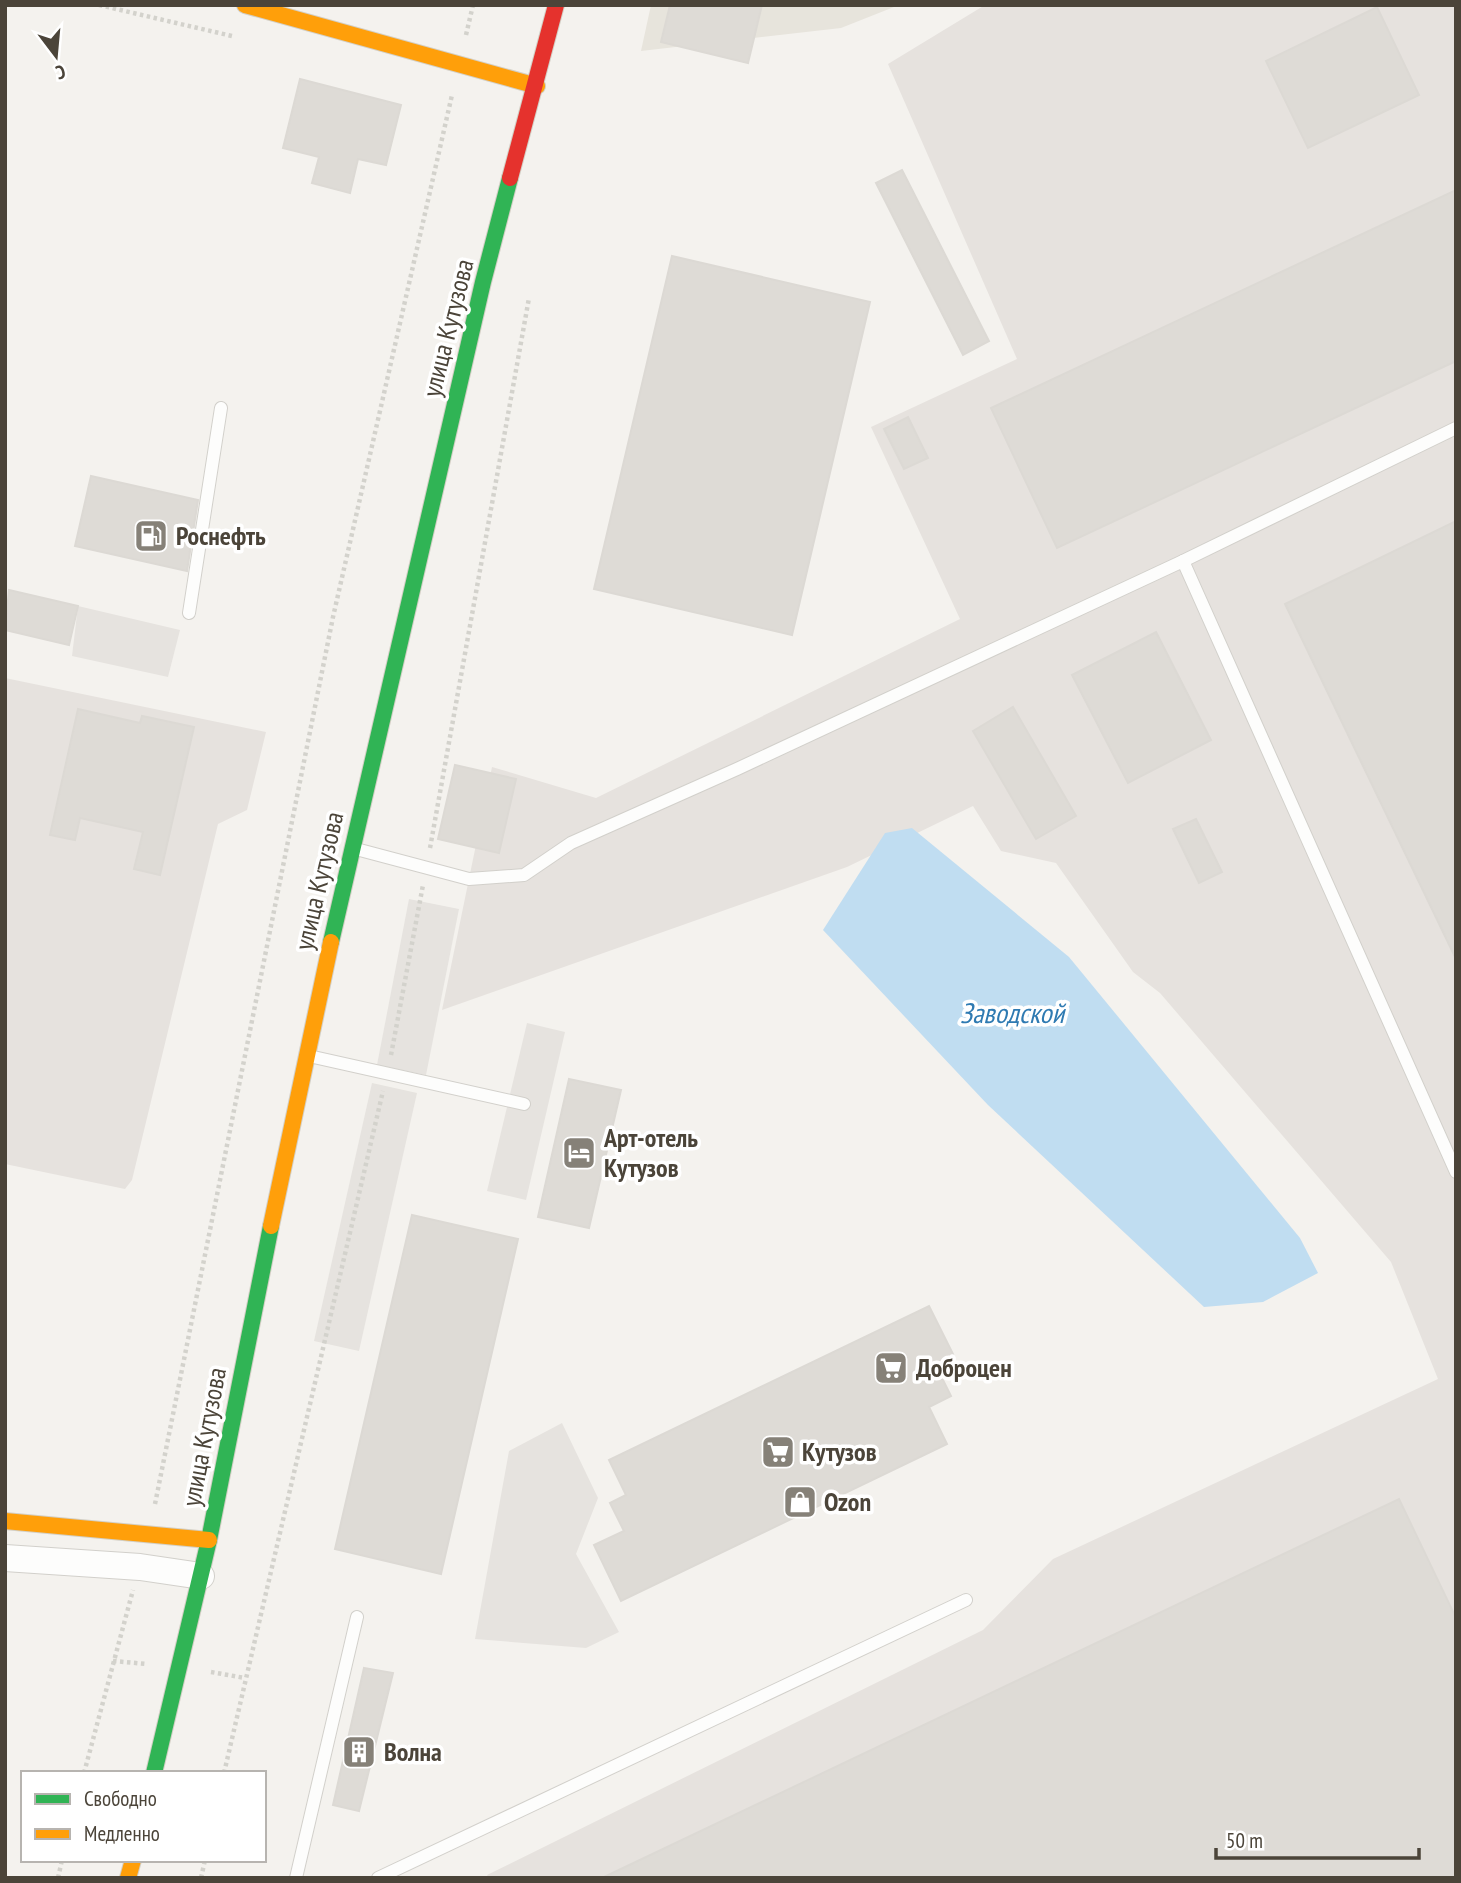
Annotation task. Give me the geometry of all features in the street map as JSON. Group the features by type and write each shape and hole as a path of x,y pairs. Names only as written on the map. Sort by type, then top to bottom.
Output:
{"main road":[{"path":"245,5 537,86"},
{"name":"улица Кутузова","path":"154,1771 209,1540 305,1055 352,848 483,282 537,86 556,5"},
{"path":"5,1521 149,1532 209,1540"}],"street":[{"path":"5,1558 140,1567 201,1576"}],"lane":[{"path":"189,613 221,408"},
{"path":"352,848 469,879 524,875 570,843 737,769 1183,561 1456,428"},
{"path":"1183,561 1456,1172"},
{"path":"305,1055 523,1104"},
{"path":"378,1878 966,1600"},
{"path":"296,1878 357,1617"}],"path":[{"path":"149,1532 333,617 473,5"},
{"path":"224,1771 387,1075 529,298"},
{"path":"86,1771 140,1567"}],"shaded area":[{"path":"651,5 899,5 841,28 641,51"},
{"path":"985,5 1456,5 1456,1878 489,1878 487,1875 983,1630 1053,1559 1438,1379 1391,1262 1160,993 1133,972 1056,863 1001,851 973,806 847,867 442,1010 492,767 596,798 960,619 871,427 1017,359 888,64"},
{"path":"78,606 180,630 168,677 72,656"},
{"path":"5,678 266,732 247,810 218,824 132,1180 125,1189 5,1164"},
{"path":"409,899 459,909 426,1075 377,1065"},
{"path":"527,1023 565,1032 526,1200 487,1191"},
{"path":"372,1083 417,1093 359,1351 314,1341"},
{"path":"562,1423 598,1498 576,1554 619,1632 586,1648 475,1639 509,1451"}],"water":[{"name":"Заводской","path":"912,828 1069,957 1300,1238 1318,1273 1263,1302 1204,1307 988,1105 823,930 885,833"}],"building":[{"path":"670,5 762,5 748,63 661,42"},
{"path":"1377,7 1419,95 1308,148 1266,61"},
{"path":"300,79 401,105 386,165 358,159 350,193 312,183 319,157 283,148"},
{"path":"902,170 989,341 963,355 876,183"},
{"path":"1456,190 1456,361 1057,548 991,408"},
{"path":"672,256 870,302 792,635 594,589"},
{"path":"908,417 928,458 904,469 884,429"},
{"path":"91,476 198,500 187,571 75,546"},
{"path":"1456,521 1456,959 1285,604"},
{"path":"9,590 78,606 69,645 5,630"},
{"path":"1156,632 1211,740 1128,783 1072,675"},
{"path":"1013,707 1076,816 1036,839 973,731"},
{"path":"78,709 140,723 142,716 194,727 160,875 134,869 143,832 80,818 75,840 50,835"},
{"path":"455,765 516,779 499,853 438,839"},
{"path":"1196,819 1222,872 1199,883 1173,829"},
{"name":"Арт-отель Кутузов","path":"569,1079 621,1090 589,1228 538,1217"},
{"path":"412,1215 518,1239 441,1574 335,1549"},
{"name":"Кутузов","path":"929,1306 953,1354 935,1364 951,1396 929,1407 947,1444 621,1601 594,1545 624,1531 610,1503 626,1495 609,1460"},
{"path":"1399,1499 1456,1618 1456,1878 602,1878"},
{"name":"Волна","path":"364,1668 393,1673 359,1811 333,1805"}],"traffic: fast":[{"path":"331,942 483,282 510,178"},
{"path":"154,1771 209,1540 271,1226"}],"traffic: slow":[{"path":"245,5 537,86"},
{"path":"271,1226 331,942"},
{"path":"5,1521 209,1540"},
{"path":"128,1878 132,1862"}],"traffic: jam":[{"path":"510,178 556,5"}],"place":[{"name":"Роснефть","path":"151,536"},
{"name":"Арт-отель Кутузов","path":"579,1153"},
{"name":"Доброцен","path":"891,1368"},
{"name":"Кутузов","path":"778,1452"},
{"name":"Ozon","path":"800,1502"},
{"name":"Волна","path":"359,1752"}]}
